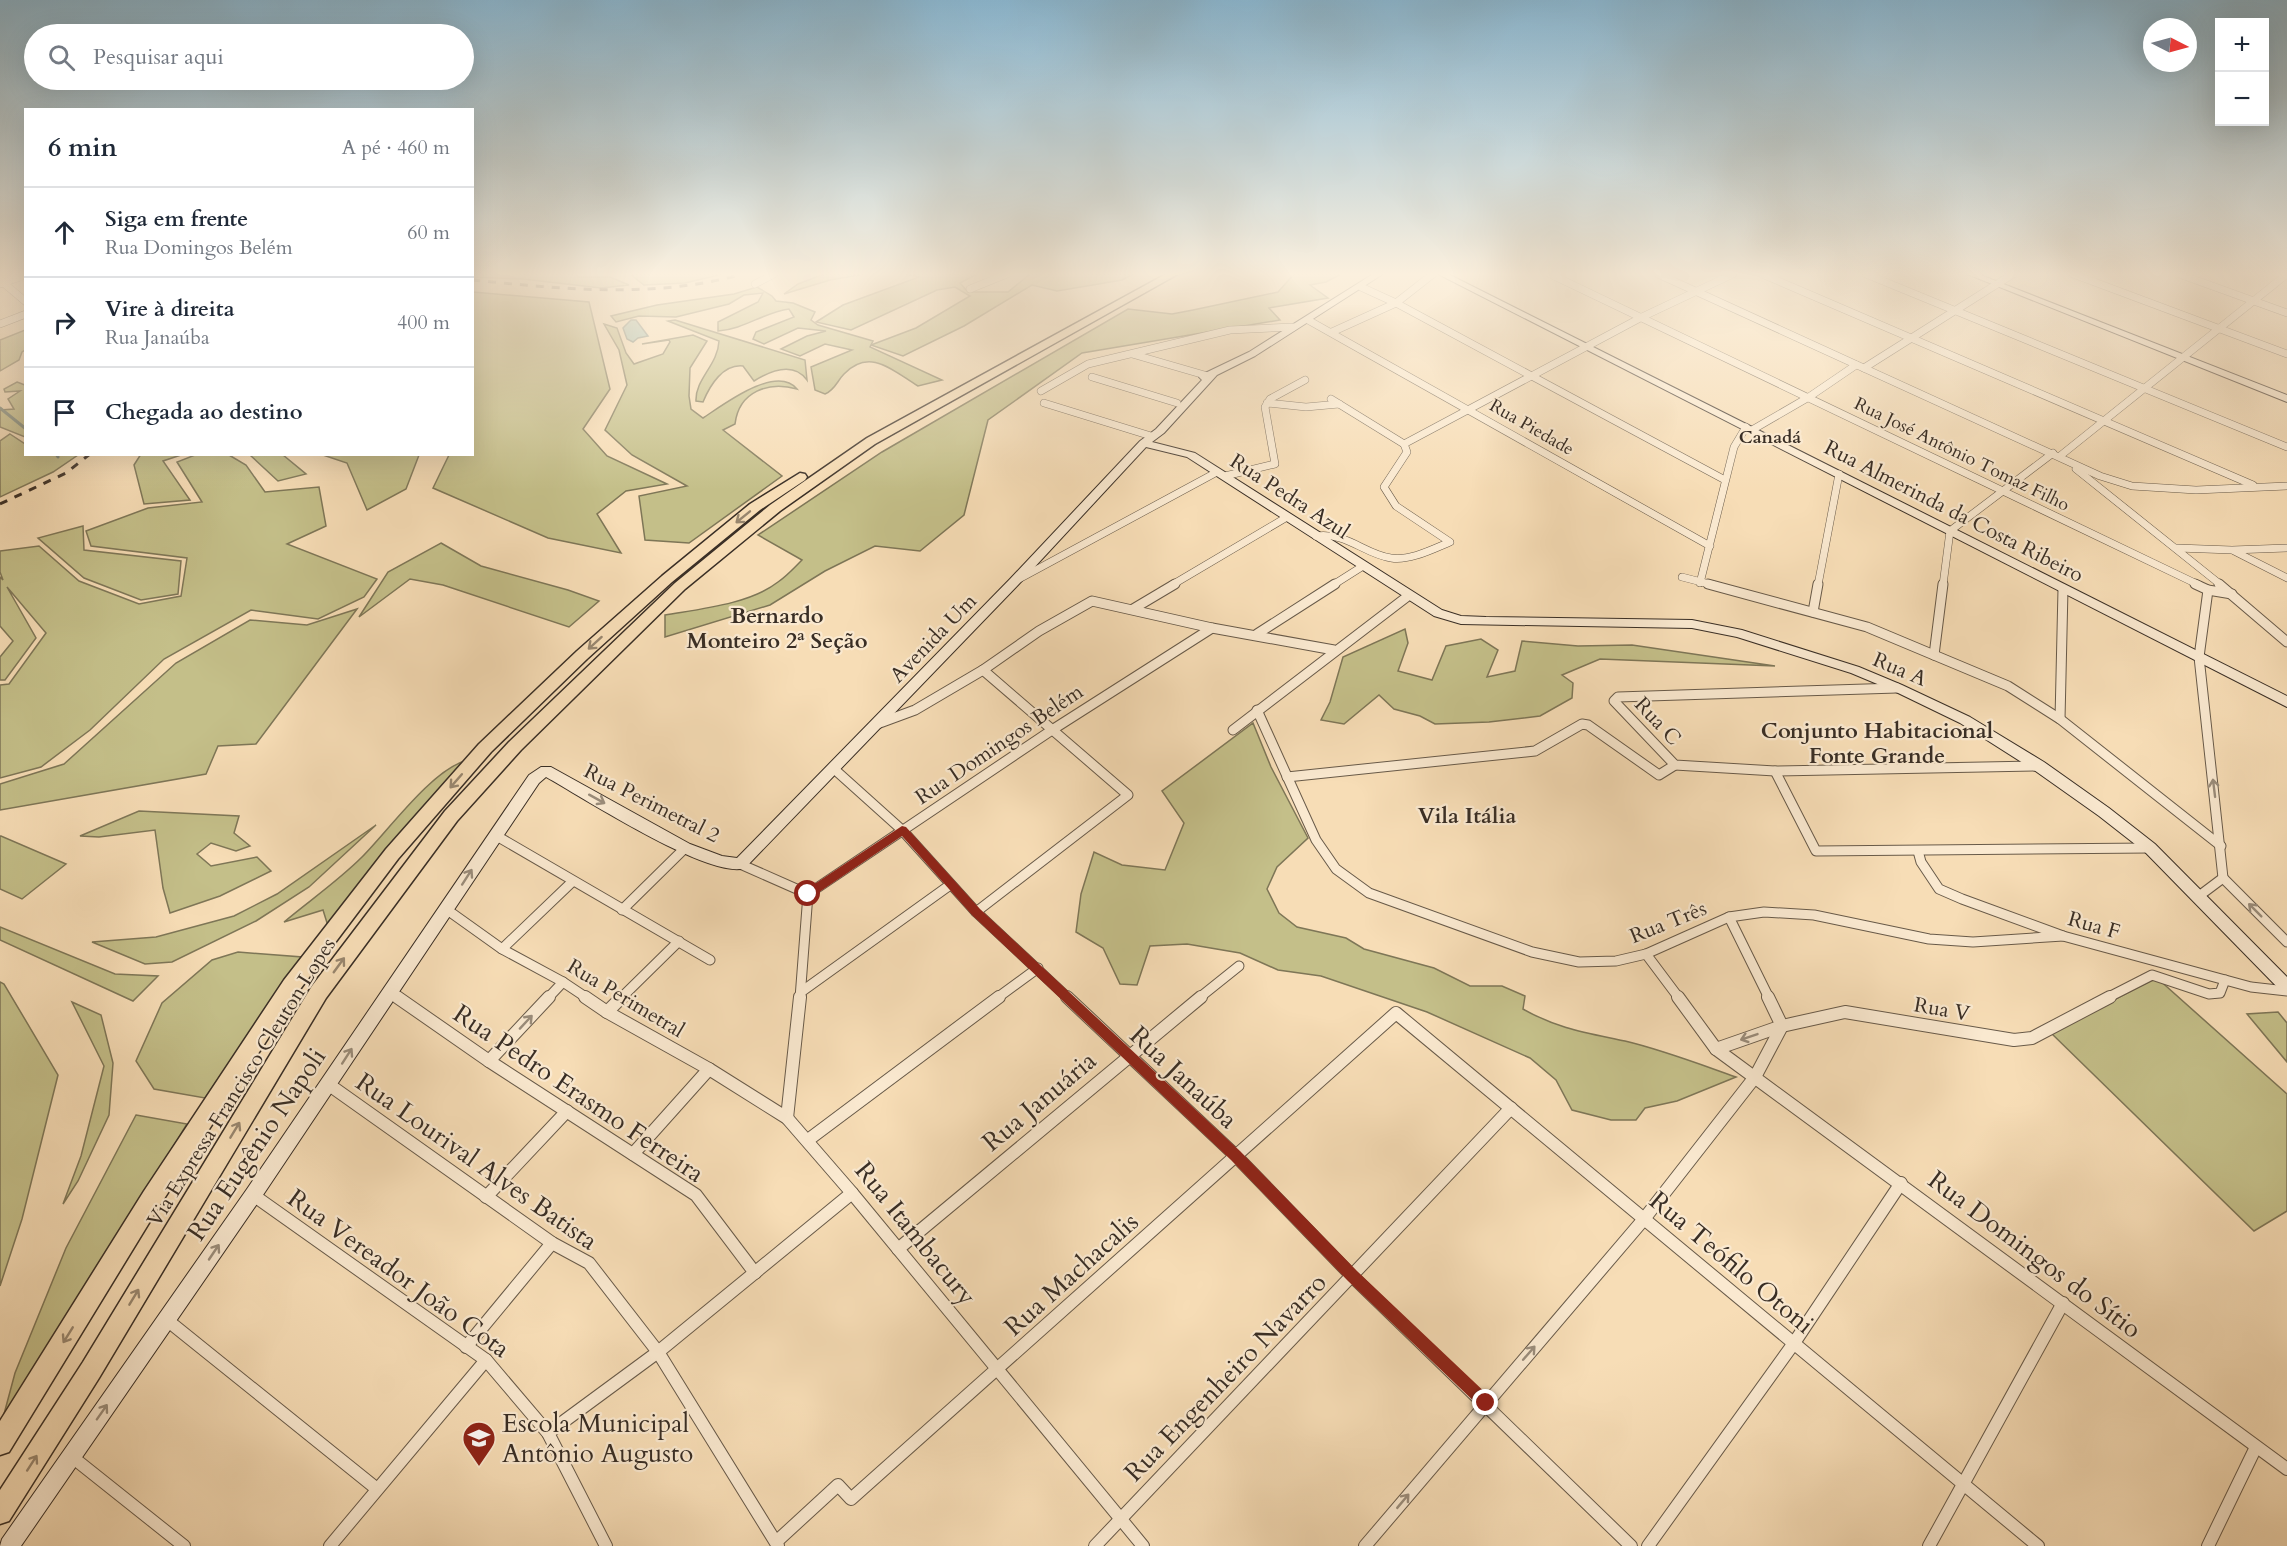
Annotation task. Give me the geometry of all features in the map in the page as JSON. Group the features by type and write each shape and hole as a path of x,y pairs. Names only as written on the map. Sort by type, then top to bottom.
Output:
{"highway":[{"name":"Via Expressa Francisco Cleuton Lopes","path":"0,1443 152,1198 291,986 392,854 485,748 590,647 667,579 756,507 836,454 1027,346"},
{"name":"Via Expressa Francisco Cleuton Lopes","path":"0,1512 91,1370 319,992 451,816 515,746 680,586 776,508 871,441 1043,346"}],"street":[{"path":"1041,391 1079,368 1160,346"},
{"path":"1148,439 1153,429 1202,378 1264,346"},
{"name":"Rua Piedade","path":"1357,346 1710,546"},
{"path":"1475,346 1725,480"},
{"path":"1404,444 1585,346"},
{"name":"Rua Almerinda da Costa Ribeiro","path":"1589,346 2287,702"},
{"name":"Rua José Antônio Tomaz Filho","path":"1703,346 2208,590 2232,594"},
{"path":"1816,346 2057,454 2100,476 2132,486 2196,490 2287,486"},
{"path":"1864,368 1900,346"},
{"path":"1932,346 2257,487"},
{"path":"2041,346 2287,447"},
{"path":"2156,346 2287,399"},
{"path":"1934,654 1950,531 2001,490 2103,421 2199,346"},
{"path":"2267,346 2287,354"},
{"path":"1130,353 1210,375"},
{"path":"1700,583 1734,447 1749,428 1809,397 1856,365"},
{"path":"1148,439 1160,431 1210,375"},
{"path":"1092,377 1177,403"},
{"path":"1014,582 1221,474 1275,464 1265,406 1270,399 1305,380"},
{"path":"1316,536 1331,534 1392,558 1424,553 1450,542 1396,506 1384,487 1407,452 1404,444 1331,399"},
{"path":"1044,402 1148,439"},
{"path":"1267,403 1306,407 1339,404"},
{"name":"Rua Pedra Azul","path":"1148,439 1191,455 1408,596"},
{"name":"Avenida Um","path":"740,864 1014,582 1148,439"},
{"path":"2057,454 2177,548 2287,642"},
{"path":"1813,612 1839,474"},
{"path":"1133,609 1287,517"},
{"path":"2177,548 2232,550 2287,548"},
{"path":"2232,550 2287,578"},
{"path":"1257,634 1363,566"},
{"path":"1682,578 1867,627 2008,686 2060,719 2221,846"},
{"path":"2060,719 2063,589"},
{"path":"2208,590 2199,657 2223,878 2287,942"},
{"path":"1233,730 1334,650 1408,596"},
{"name":"Rua A","path":"1408,596 1438,613 1461,620 1704,626 1737,633 1898,687 1965,720 2039,766 2104,812 2150,848 2287,989"},
{"path":"877,724 915,711 983,670 1040,631 1092,601 1212,628 1257,634 1334,650"},
{"name":"Rua Domingos Belém","path":"808,894 1052,730 1212,628"},
{"path":"976,912 1128,795 983,670"},
{"name":"Rua C","path":"1898,687 1614,698 1675,765 1775,771 2039,766"},
{"name":"Rua Três","path":"1257,710 1316,840 1336,869 1369,893 1532,952 1579,962 1616,961 1646,954 1729,917 1764,912 1796,913 1929,939 1973,942 2063,936"},
{"path":"1287,777 1535,751 1586,724 1659,775 1675,765"},
{"name":"Rua Janaúba","path":"833,768 902,830 976,912 1235,1155 1352,1276 1486,1403 1631,1546"},
{"name":"Rua Perimetral 2","path":"546,771 685,848 721,862 740,864 808,894"},
{"name":"Rua Eugênio Napoli","path":"9,1546 253,1195 534,779 546,771"},
{"path":"1775,771 1816,851 2150,848"},
{"path":"495,836 710,960"},
{"path":"622,910 685,848"},
{"name":"Rua F","path":"1918,850 1920,862 1939,889 2063,936 2252,987 2287,989"},
{"path":"2199,896 2223,878"},
{"path":"502,949 572,882"},
{"path":"801,992 950,885"},
{"path":"787,1118 801,992 808,894"},
{"name":"Rua Perimetral","path":"446,909 502,949 563,982 607,1012 709,1069 787,1118"},
{"path":"1365,1546 1644,1219 1755,1077 1782,1026 1729,917"},
{"path":"607,1012 679,941"},
{"name":"Rua Domingos do Sítio","path":"1646,954 1716,1049 2287,1468"},
{"name":"Rua Januária","path":"898,1249 1127,1056 1239,966"},
{"path":"808,1140 1038,968"},
{"name":"Rua V","path":"1716,1049 1782,1026 1845,1012 2014,1040 2032,1038 2152,975 2209,994 2220,993 2225,980"},
{"path":"489,1061 563,982"},
{"name":"Rua Pedro Erasmo Ferreira","path":"389,992 489,1061 696,1195 754,1273"},
{"name":"Rua Teófilo Otoni","path":"1396,1013 2038,1546"},
{"name":"Rua Machacalis","path":"777,1544 838,1485 851,1499 999,1372 1235,1155 1396,1013"},
{"path":"633,1154 709,1069"},
{"name":"Rua Lourival Alves Batista","path":"328,1084 552,1243 589,1263 658,1352 777,1544"},
{"name":"Rua Engenheiro Navarro","path":"1095,1546 1511,1108"},
{"path":"486,1197 567,1111"},
{"name":"Rua Itambacury","path":"787,1118 808,1140 1143,1546"},
{"path":"1648,1546 1794,1343 1901,1183"},
{"path":"548,1432 658,1352 852,1193"},
{"name":"Rua Vereador João Cota","path":"253,1195 486,1360 548,1432 606,1546"},
{"path":"466,1347 552,1243"},
{"path":"1929,1546 2063,1303"},
{"path":"167,1320 377,1489"},
{"path":"330,1546 486,1360"},
{"path":"2208,1546 2256,1447"},
{"path":"71,1456 184,1546"}],"shaded area":[{"path":"0,346 24,346 19,360 0,371"},
{"path":"474,346 600,346 610,389 583,429 607,456 667,484 626,491 597,514 621,553 548,538 433,488 449,456 474,456"},
{"path":"617,346 624,346 634,364 663,354 668,346 704,346 690,368 689,396 691,409 703,418 750,389 763,384 776,381 788,383 797,389 776,386 757,391 742,403 735,424 723,430 782,476 689,543 645,540 639,496 687,486 632,455 605,430 627,385"},
{"path":"718,346 760,346 805,360 807,380 801,374 788,369 774,371 754,381 743,366 736,366 729,368 718,377 703,402 696,401 699,386"},
{"path":"787,346 821,346 800,356 781,349"},
{"path":"835,346 870,346 942,380 918,386 881,364 863,362 844,374 834,388 825,394 815,390 811,367 852,350"},
{"path":"874,346 923,346 903,356"},
{"path":"1064,346 1123,346 1082,353 988,420 964,515 920,551 875,546 825,571 770,605 665,637 665,615 739,601 781,580 802,560 758,535 882,452"},
{"path":"17,382 24,385 24,437 0,427 0,410 14,409 8,399 20,391 5,392 4,389"},
{"path":"10,434 24,443 24,456 77,456 53,472 0,497 0,441"},
{"path":"140,456 178,456 163,461 190,500 144,504 134,465"},
{"path":"192,456 231,456 246,465 265,492 319,487 326,526 287,544 377,579 364,597 318,619 251,610 164,659 90,730 41,767 0,778 0,685 9,684 46,633 7,587 36,638 5,680 0,680 0,657 13,641 0,626 0,577 3,580 0,572 0,551 39,546 79,581 139,604 181,596 187,558 91,546 86,531 148,508 202,502 177,462"},
{"path":"251,456 284,456 306,474 278,481"},
{"path":"326,456 419,456 406,489 367,510 347,463"},
{"path":"83,526 84,550 181,561 178,594 141,600 84,578 38,538"},
{"path":"441,543 481,566 599,601 569,627 443,585 410,579 359,617 388,572"},
{"path":"357,609 256,744 218,746 206,774 0,810 0,784 64,764 176,663 250,620 307,625"},
{"path":"1405,629 1408,643 1398,671 1432,680 1446,646 1481,639 1498,650 1487,677 1515,671 1522,641 1578,646 1632,645 1775,666 1600,659 1562,675 1573,683 1572,698 1540,716 1489,722 1435,724 1420,716 1394,709 1379,695 1344,724 1321,720 1330,702 1343,657"},
{"path":"1253,723 1271,767 1308,838 1277,867 1267,889 1279,913 1297,927 1346,938 1364,949 1434,968 1470,986 1502,986 1525,996 1523,1009 1548,1021 1573,1030 1653,1049 1736,1077 1677,1101 1645,1108 1636,1120 1611,1120 1572,1110 1556,1080 1530,1058 1427,1012 1321,976 1278,970 1240,953 1187,944 1150,946 1137,985 1120,984 1103,948 1076,932 1081,894 1094,852 1122,865 1165,870 1184,823 1162,791"},
{"path":"465,761 328,926 323,910 284,922 353,866 424,789 452,767"},
{"path":"139,811 239,816 234,833 250,846 236,851 211,843 197,854 211,866 257,857 271,871 220,896 170,913 163,888 155,830 99,837 80,836"},
{"path":"376,825 309,887 256,921 172,962 145,964 92,942 156,937 234,916 277,894"},
{"path":"0,836 66,864 22,899 0,889"},
{"path":"0,927 115,974 158,976 133,1001 0,940"},
{"path":"238,952 302,957 205,1098 154,1089 136,1061 162,1003 212,960"},
{"path":"2157,978 2287,1094 2287,1211 2254,1231 2050,1032"},
{"path":"0,982 4,984 58,1075 22,1219 0,1286"},
{"path":"72,1002 101,1015 113,1063 109,1115 78,1181 63,1204 81,1156 104,1066"},
{"path":"2278,1012 2287,1023 2287,1062 2247,1014"},
{"path":"136,1115 187,1124 0,1429 15,1373 66,1248"}],"waterway":[{"path":"0,408 24,427"}],"railway":[{"path":"0,504 66,473 87,456"}],"place":[{"name":"Escola Municipal Antônio Augusto","path":"479,1467"}],"district":[{"name":"Canadá","path":"1770,437"},
{"name":"Bernardo Monteiro 2ª Seção","path":"777,628"},
{"name":"Conjunto Habitacional Fonte Grande","path":"1877,742"},
{"name":"Vila Itália","path":"1467,815"}],"route":[{"path":"808,894 902,830 976,912 1235,1155 1352,1276 1486,1403"}]}
